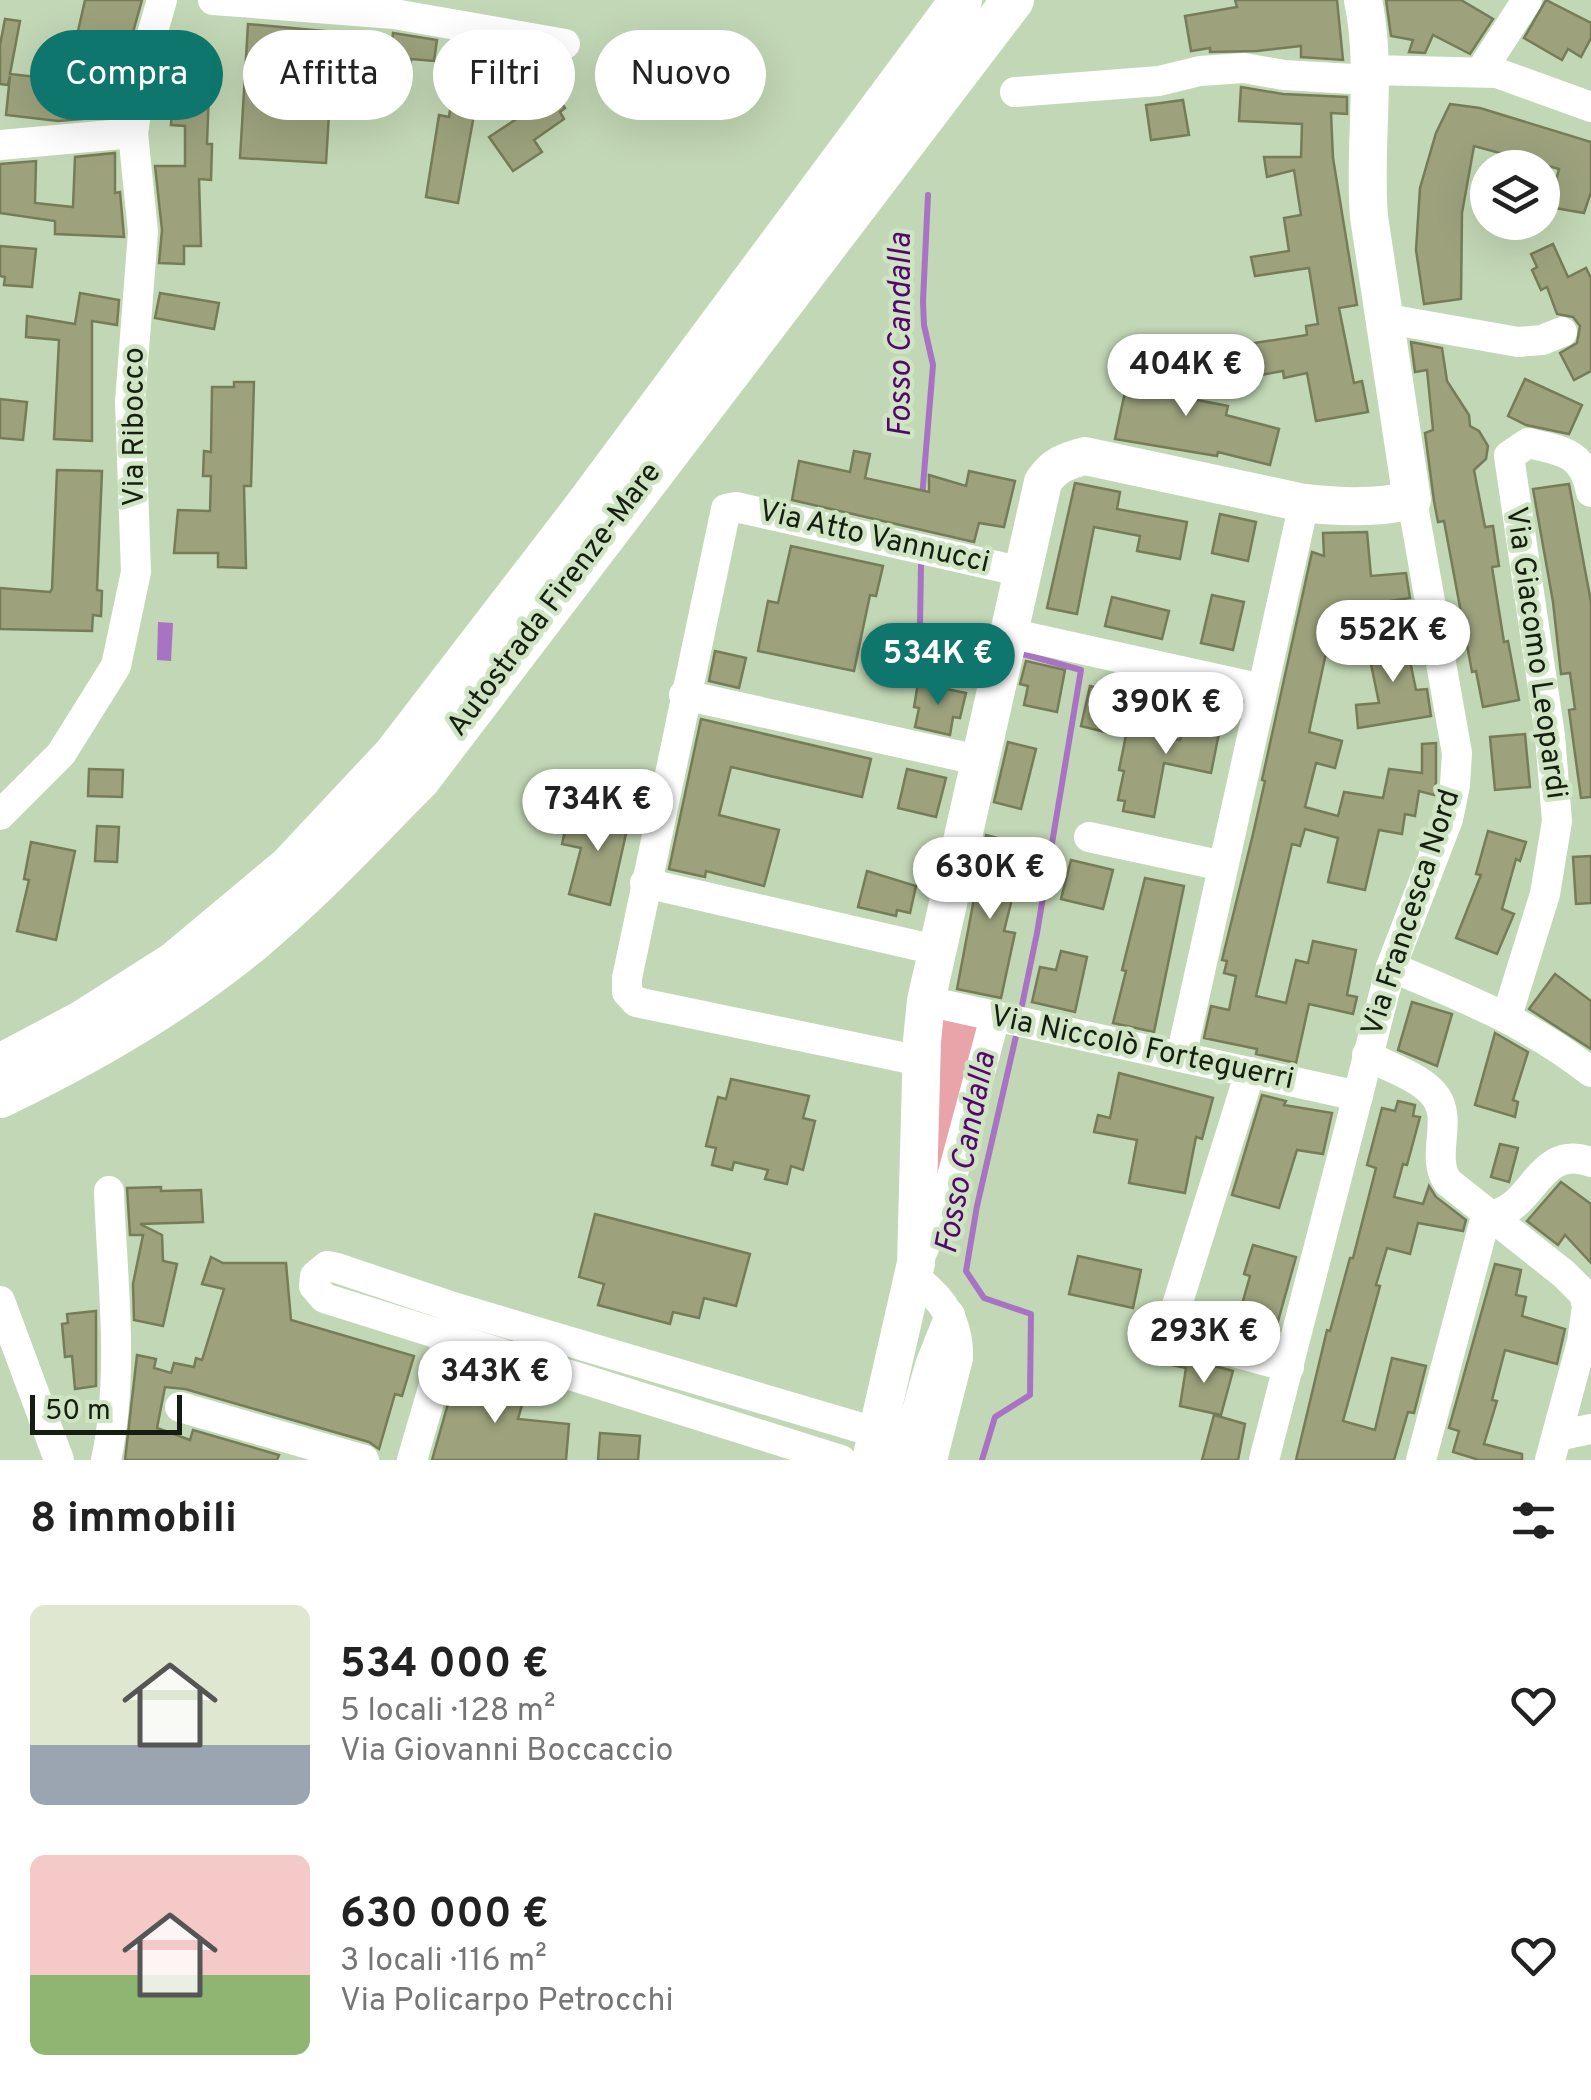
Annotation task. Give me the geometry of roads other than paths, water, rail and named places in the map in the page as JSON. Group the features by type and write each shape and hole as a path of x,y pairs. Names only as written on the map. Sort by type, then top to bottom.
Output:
{"highway":[{"name":"Autostrada Firenze-Mare","path":"0,1065 83,1021 174,963 288,867 394,755 581,512 961,0"},
{"name":"Autostrada Firenze-Mare","path":"0,1098 105,1042 190,989 307,893 419,780 1013,0"}],"main road":[{"name":"Via Francesca Nord","path":"1364,0 1370,64 1366,179 1382,318 1412,500"},
{"path":"884,1451 915,1270 926,1001 1043,482 1050,470 1085,456 1304,503 1339,506 1412,500"}],"street":[{"name":"Via Ribocco","path":"0,816 62,754 116,666 136,572 130,402 143,232 132,133 144,62 162,0"},
{"path":"213,0 394,14 485,30"},
{"path":"1370,64 1375,0"},
{"path":"1482,71 1527,0"},
{"path":"1016,92 1160,81 1200,71 1370,64 1512,76 1591,107"},
{"path":"0,145 132,133"},
{"path":"1382,318 1518,342 1542,340 1562,332"},
{"name":"Via Giacomo Leopardi","path":"1508,1016 1545,894 1557,820 1550,736 1509,456 1528,443 1568,453 1586,470 1591,492"},
{"name":"Via Francesca Nord","path":"1264,1460 1391,967 1448,819 1455,785 1457,754 1412,500"},
{"path":"1182,1056 1304,503"},
{"name":"Via Atto Vannucci","path":"684,695 726,509 736,507 1023,572"},
{"path":"1008,633 1262,689"},
{"path":"922,1061 636,1002 627,992 627,978 684,695 978,760"},
{"path":"1090,837 1223,866"},
{"path":"645,883 936,950"},
{"path":"1391,967 1508,1016 1561,1048 1591,1072"},
{"name":"Via Niccolò Forteguerri","path":"926,1001 1358,1096"},
{"path":"932,1460 958,1358 950,1315 915,1270 946,1199 995,1017"},
{"path":"1368,1054 1420,1083 1436,1098 1442,1114 1440,1172 1448,1182 1584,1294 1588,1306 1582,1342 1553,1448"},
{"path":"1250,1072 1168,1334 1290,1367"},
{"path":"1486,1216 1506,1211 1553,1162 1567,1158 1591,1162"},
{"path":"106,1460 115,1422 116,1372 108,1191"},
{"path":"1421,1460 1486,1216"},
{"path":"841,1460 324,1298 313,1281 318,1272 332,1266 884,1451 930,1365 950,1315"},
{"path":"0,1301 59,1460"},
{"path":"412,1460 456,1308"},
{"path":"180,1407 364,1460"},
{"path":"1553,1448 1591,1429"}],"waterway":[{"name":"Fosso Candalla","path":"922,498 933,365 923,301 928,195"},
{"name":"Fosso Candalla","path":"921,564 920,626 987,644"},
{"name":"Fosso Candalla","path":"1021,1010 1081,670 1023,654"},
{"name":"Fosso Candalla","path":"982,1460 995,1417 1030,1395 1031,1314 984,1298 966,1271 1016,1036"}]}
